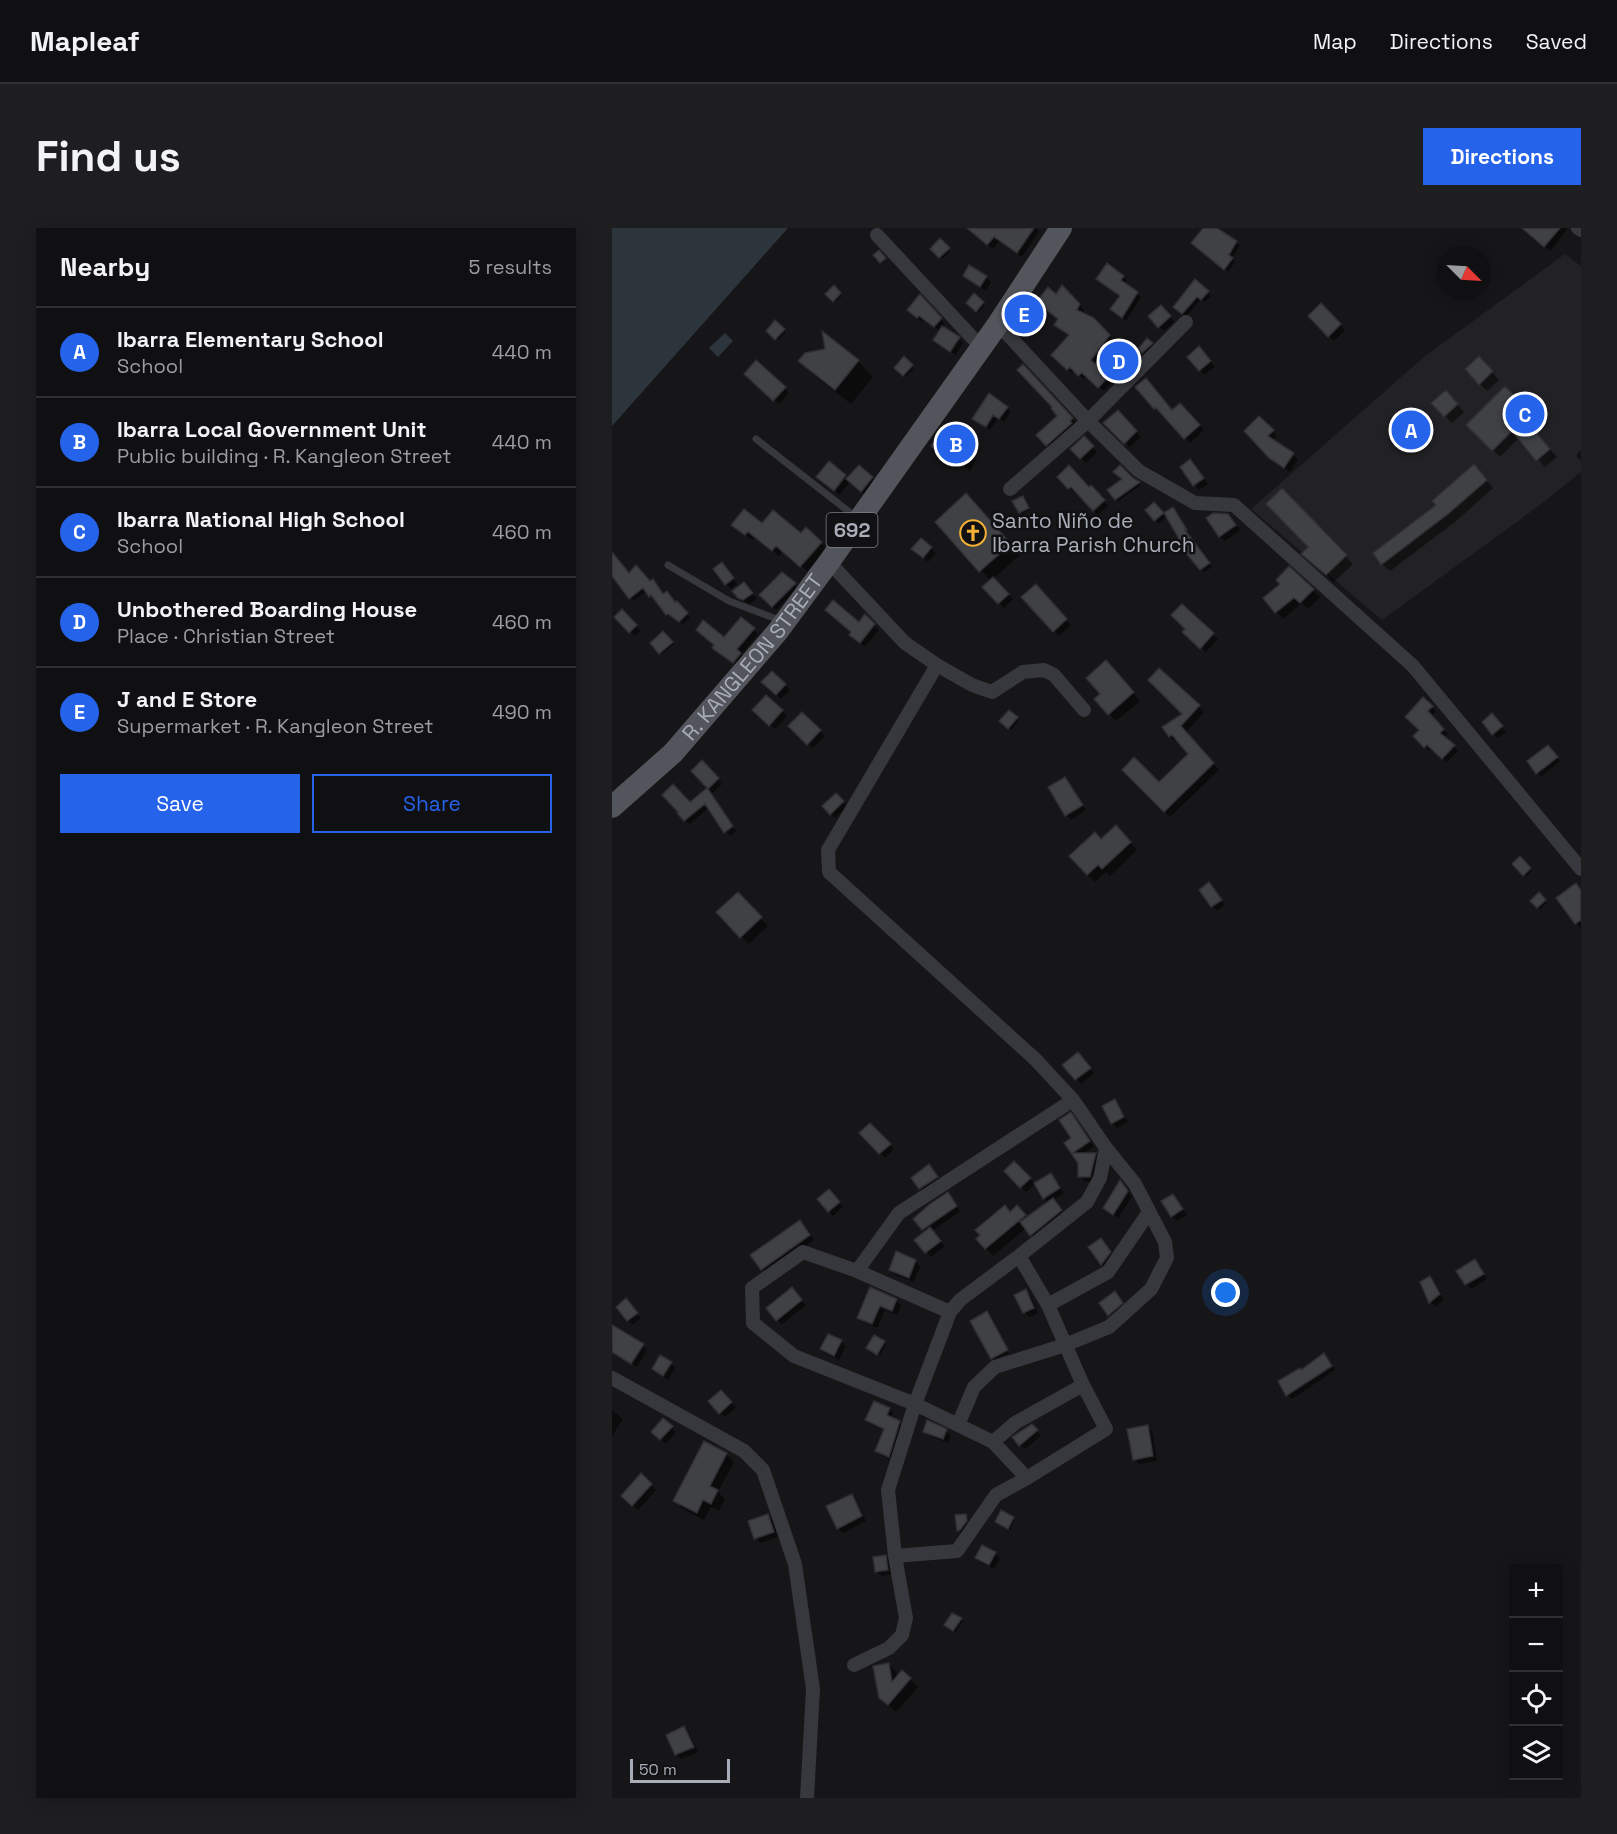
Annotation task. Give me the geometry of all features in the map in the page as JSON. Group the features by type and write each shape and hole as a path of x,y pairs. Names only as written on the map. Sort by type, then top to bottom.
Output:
{"main road":[{"name":"R. KANGLEON STREET","path":"614,801 673,753 784,622 998,324 1062,228"}],"street":[{"path":"877,235 981,347"},
{"path":"1010,489 1088,421 1186,322"},
{"path":"998,324 1088,421 1139,471 1195,503 1234,506 1413,666 1581,869"},
{"path":"829,562 905,643 937,665 972,685 992,692 1023,672 1044,670 1054,675 1084,710"},
{"path":"937,665 828,850 829,872 1036,1060 1073,1100 1106,1148 1135,1184 1165,1242 1167,1258 1151,1289 1109,1327 1065,1345 995,1367 974,1387 958,1425"},
{"path":"857,1271 899,1213 1073,1100"},
{"path":"854,1665 889,1648 902,1635 906,1618 895,1556 888,1490 915,1404 950,1312 960,1300 1088,1202 1100,1178 1106,1148"},
{"path":"1048,1305 1108,1272 1149,1212"},
{"path":"950,1312 857,1271 803,1252 752,1288 753,1323 794,1356 915,1404 993,1442 1027,1478"},
{"path":"895,1556 957,1551 996,1495 1106,1429 1083,1385 1048,1305 1019,1256"},
{"path":"612,1378 744,1451 763,1470 795,1564 812,1677 807,1798"},
{"path":"993,1442 1015,1423 1083,1385"}],"lane":[{"path":"756,440 859,520"},
{"path":"668,565 729,601 784,622"}],"shaded area":[{"path":"612,228 788,228 612,426"},
{"path":"1565,254 1581,266 1581,472 1540,505 1382,620 1251,509 1425,356"},
{"path":"725,333 733,341 718,357 709,348"}],"building":[{"path":"967,228 1034,228 1017,253 994,237 987,245"},
{"path":"1203,228 1217,228 1237,241 1229,255 1233,258 1224,270 1191,243"},
{"path":"1522,228 1560,228 1544,247"},
{"path":"940,238 950,248 939,258 930,249"},
{"path":"879,250 886,258 880,263 873,255"},
{"path":"1107,263 1124,276 1121,280 1138,292 1122,318 1110,309 1120,296 1096,279"},
{"path":"969,265 987,276 980,287 963,276"},
{"path":"1195,279 1209,291 1201,300 1197,297 1182,314 1173,307"},
{"path":"834,285 841,293 833,302 825,294"},
{"path":"1062,285 1080,304 1077,310 1094,318 1110,335 1091,360 1095,364 1118,343 1135,361 1118,378 1113,372 1098,388 1082,373 1078,376 1070,367 1067,370 1051,355 1069,335 1054,325 1058,319 1036,302 1048,287 1056,294"},
{"path":"974,293 984,302 976,312 966,303"},
{"path":"920,294 942,318 934,327 907,310"},
{"path":"1321,303 1341,324 1328,337 1308,316"},
{"path":"1161,305 1171,316 1158,328 1148,316"},
{"path":"775,320 785,329 775,340 766,331"},
{"path":"942,326 960,337 950,352 933,340"},
{"path":"822,331 859,360 835,390 798,361 805,353 825,349"},
{"path":"1147,338 1153,343 1142,353 1138,349"},
{"path":"1199,346 1211,361 1199,371 1187,357"},
{"path":"904,356 913,365 903,376 894,368"},
{"path":"1479,356 1493,371 1479,385 1465,369"},
{"path":"756,360 786,387 773,401 744,374"},
{"path":"1023,364 1073,418 1070,421 1072,423 1046,446 1036,435 1057,416 1052,407 1017,370"},
{"path":"1146,378 1172,410 1180,403 1200,425 1184,439 1135,387"},
{"path":"1505,386 1525,407 1519,412 1550,449 1536,461 1512,431 1492,451 1466,425"},
{"path":"1446,390 1458,404 1444,417 1431,403"},
{"path":"989,393 1008,407 999,419 993,415 986,427 972,419"},
{"path":"1118,410 1137,431 1124,444 1103,423"},
{"path":"1259,416 1274,430 1268,436 1294,453 1284,468 1269,458 1244,431"},
{"path":"943,431 971,453 963,466 953,458 949,463 931,446"},
{"path":"1084,436 1094,446 1080,459 1070,449"},
{"path":"1190,459 1204,478 1193,486 1180,467"},
{"path":"829,461 846,475 834,491 816,477"},
{"path":"1474,464 1487,480 1448,514 1381,565 1373,553 1436,505 1432,501"},
{"path":"859,465 873,477 861,492 846,479"},
{"path":"1069,465 1089,487 1091,485 1105,500 1093,511 1071,487 1068,489 1057,477"},
{"path":"1120,465 1140,482 1115,500 1107,490 1122,479 1113,472"},
{"path":"1282,488 1347,555 1326,575 1301,554 1308,547 1266,504"},
{"name":"Santo Niño de Ibarra Parish Church","path":"966,493 1011,544 979,572 935,522"},
{"path":"1023,496 1029,508 1019,513 1012,501"},
{"path":"1154,502 1164,513 1154,521 1145,510"},
{"path":"1173,507 1187,530 1185,530 1210,563 1200,570 1180,546 1182,544 1164,513"},
{"path":"744,509 762,523 773,510 801,533 806,527 822,542 800,567 776,546 772,551 748,532 745,535 731,525"},
{"path":"1213,513 1228,514 1236,525 1219,537 1206,518"},
{"path":"921,538 932,547 923,558 911,549"},
{"path":"612,552 629,573 636,565 650,581 653,579 663,594 667,591 675,602 677,601 688,613 679,622 668,614 666,615 643,588 629,599 612,576"},
{"path":"722,562 734,578 725,585 713,569"},
{"path":"1289,566 1314,589 1300,603 1294,598 1275,613 1263,598 1280,584 1276,580"},
{"path":"782,572 796,583 772,607 759,595"},
{"path":"993,577 1009,594 998,604 982,587"},
{"path":"744,582 753,593 743,600 732,591"},
{"path":"1036,584 1067,619 1053,632 1021,597"},
{"path":"833,600 859,622 865,614 875,624 860,643 849,635 851,632 825,610"},
{"path":"1182,604 1214,633 1200,649 1182,632 1185,629 1171,615"},
{"path":"622,609 637,625 629,633 614,617"},
{"path":"741,617 755,628 737,649 741,653 733,663 712,648 714,645 696,630 703,620 724,637"},
{"path":"663,631 673,642 659,654 650,643"},
{"path":"1106,660 1134,692 1108,715 1094,699 1100,694 1086,678"},
{"path":"1159,668 1200,705 1181,726 1214,763 1164,812 1122,770 1134,757 1159,782 1188,754 1172,735 1169,737 1162,727 1182,714 1148,680"},
{"path":"772,671 786,684 776,695 761,682"},
{"path":"766,695 783,710 769,726 752,710"},
{"path":"1423,697 1433,706 1428,711 1444,729 1440,733 1455,745 1442,759 1427,745 1424,748 1413,736 1419,730 1405,717"},
{"path":"1009,710 1018,717 1008,729 999,721"},
{"path":"802,712 821,730 807,745 788,726"},
{"path":"1492,713 1503,726 1492,735 1482,722"},
{"path":"1548,745 1558,757 1536,774 1527,761"},
{"path":"702,760 719,778 708,789 733,826 724,833 705,804 684,821 662,795 673,784 690,802 707,788 691,771"},
{"path":"1065,777 1083,805 1065,816 1048,787"},
{"path":"836,793 844,801 830,815 822,806"},
{"path":"1116,825 1131,842 1102,869 1098,865 1087,875 1069,856 1095,832 1101,839"},
{"path":"1520,856 1531,868 1523,876 1512,864"},
{"path":"1209,882 1222,900 1211,907 1199,890"},
{"path":"1576,883 1581,890 1581,920 1575,924 1556,898"},
{"path":"738,892 762,917 740,938 716,912"},
{"path":"1539,892 1546,900 1537,908 1530,901"},
{"path":"1078,1052 1091,1068 1075,1080 1062,1065"},
{"path":"1115,1099 1124,1117 1111,1124 1102,1106"},
{"path":"1071,1112 1090,1141 1073,1153 1096,1153 1090,1177 1078,1177 1078,1163 1064,1143 1071,1138 1059,1120"},
{"path":"870,1123 891,1144 879,1154 859,1133"},
{"path":"1014,1161 1031,1178 1020,1188 1004,1171"},
{"path":"929,1164 938,1177 919,1189 911,1178"},
{"path":"1051,1173 1060,1188 1043,1199 1034,1183"},
{"path":"1120,1180 1128,1191 1113,1215 1103,1208"},
{"path":"829,1189 840,1202 828,1212 817,1199"},
{"path":"948,1192 957,1206 922,1230 913,1219"},
{"path":"1173,1194 1183,1209 1171,1217 1161,1201"},
{"path":"1053,1198 1062,1210 1030,1236 1020,1222"},
{"path":"1005,1205 1010,1212 1017,1205 1026,1215 985,1249 976,1239 980,1235 975,1230"},
{"path":"800,1220 810,1235 761,1270 750,1255"},
{"path":"930,1227 941,1241 925,1253 914,1240"},
{"path":"1101,1238 1111,1252 1101,1265 1088,1247"},
{"path":"896,1251 916,1260 909,1278 889,1270"},
{"path":"1475,1259 1484,1274 1465,1285 1456,1271"},
{"path":"1430,1276 1440,1294 1429,1303 1420,1282"},
{"path":"792,1287 802,1300 776,1321 766,1308"},
{"path":"870,1287 897,1299 892,1311 880,1306 872,1324 857,1318"},
{"path":"1026,1289 1034,1308 1023,1313 1014,1295"},
{"path":"1115,1291 1123,1303 1108,1316 1099,1303"},
{"path":"626,1298 638,1313 627,1321 616,1307"},
{"path":"987,1311 1008,1350 991,1359 970,1321"},
{"path":"612,1325 644,1344 631,1364 612,1352"},
{"path":"828,1334 842,1340 834,1356 820,1349"},
{"path":"874,1335 885,1341 877,1355 866,1348"},
{"path":"1324,1353 1332,1366 1286,1396 1278,1381 1300,1368 1301,1370"},
{"path":"660,1355 672,1362 663,1376 652,1369"},
{"path":"721,1390 732,1402 719,1414 708,1401"},
{"path":"874,1401 890,1408 887,1415 900,1421 889,1457 875,1451 884,1429 865,1420"},
{"path":"663,1418 673,1426 660,1440 651,1432"},
{"path":"927,1420 947,1429 943,1439 923,1432"},
{"path":"1032,1424 1038,1430 1019,1446 1012,1437"},
{"path":"1148,1425 1153,1456 1133,1460 1127,1429"},
{"path":"704,1441 727,1453 710,1486 718,1490 711,1504 703,1500 697,1513 673,1501"},
{"path":"641,1473 652,1484 632,1506 621,1496"},
{"path":"852,1494 862,1516 837,1529 826,1506"},
{"path":"1001,1510 1014,1517 1008,1529 995,1522"},
{"path":"768,1514 774,1532 754,1539 748,1521"},
{"path":"966,1514 967,1521 957,1531 955,1515"},
{"path":"982,1545 996,1552 989,1565 975,1558"},
{"path":"886,1555 888,1570 875,1572 873,1557"},
{"path":"952,1613 962,1618 953,1631 944,1625"},
{"path":"889,1663 892,1682 902,1670 911,1678 888,1705 879,1698 873,1666"},
{"path":"684,1726 694,1747 675,1755 666,1735"}],"place":[{"name":"J and E Store","path":"1024,314"},
{"name":"Unbothered Boarding House","path":"1119,361"},
{"name":"Ibarra National High School","path":"1525,414"},
{"name":"Ibarra Elementary School","path":"1411,430"},
{"name":"Ibarra Local Government Unit","path":"956,444"},
{"name":"Santo Niño de Ibarra Parish Church","path":"973,533"}]}
